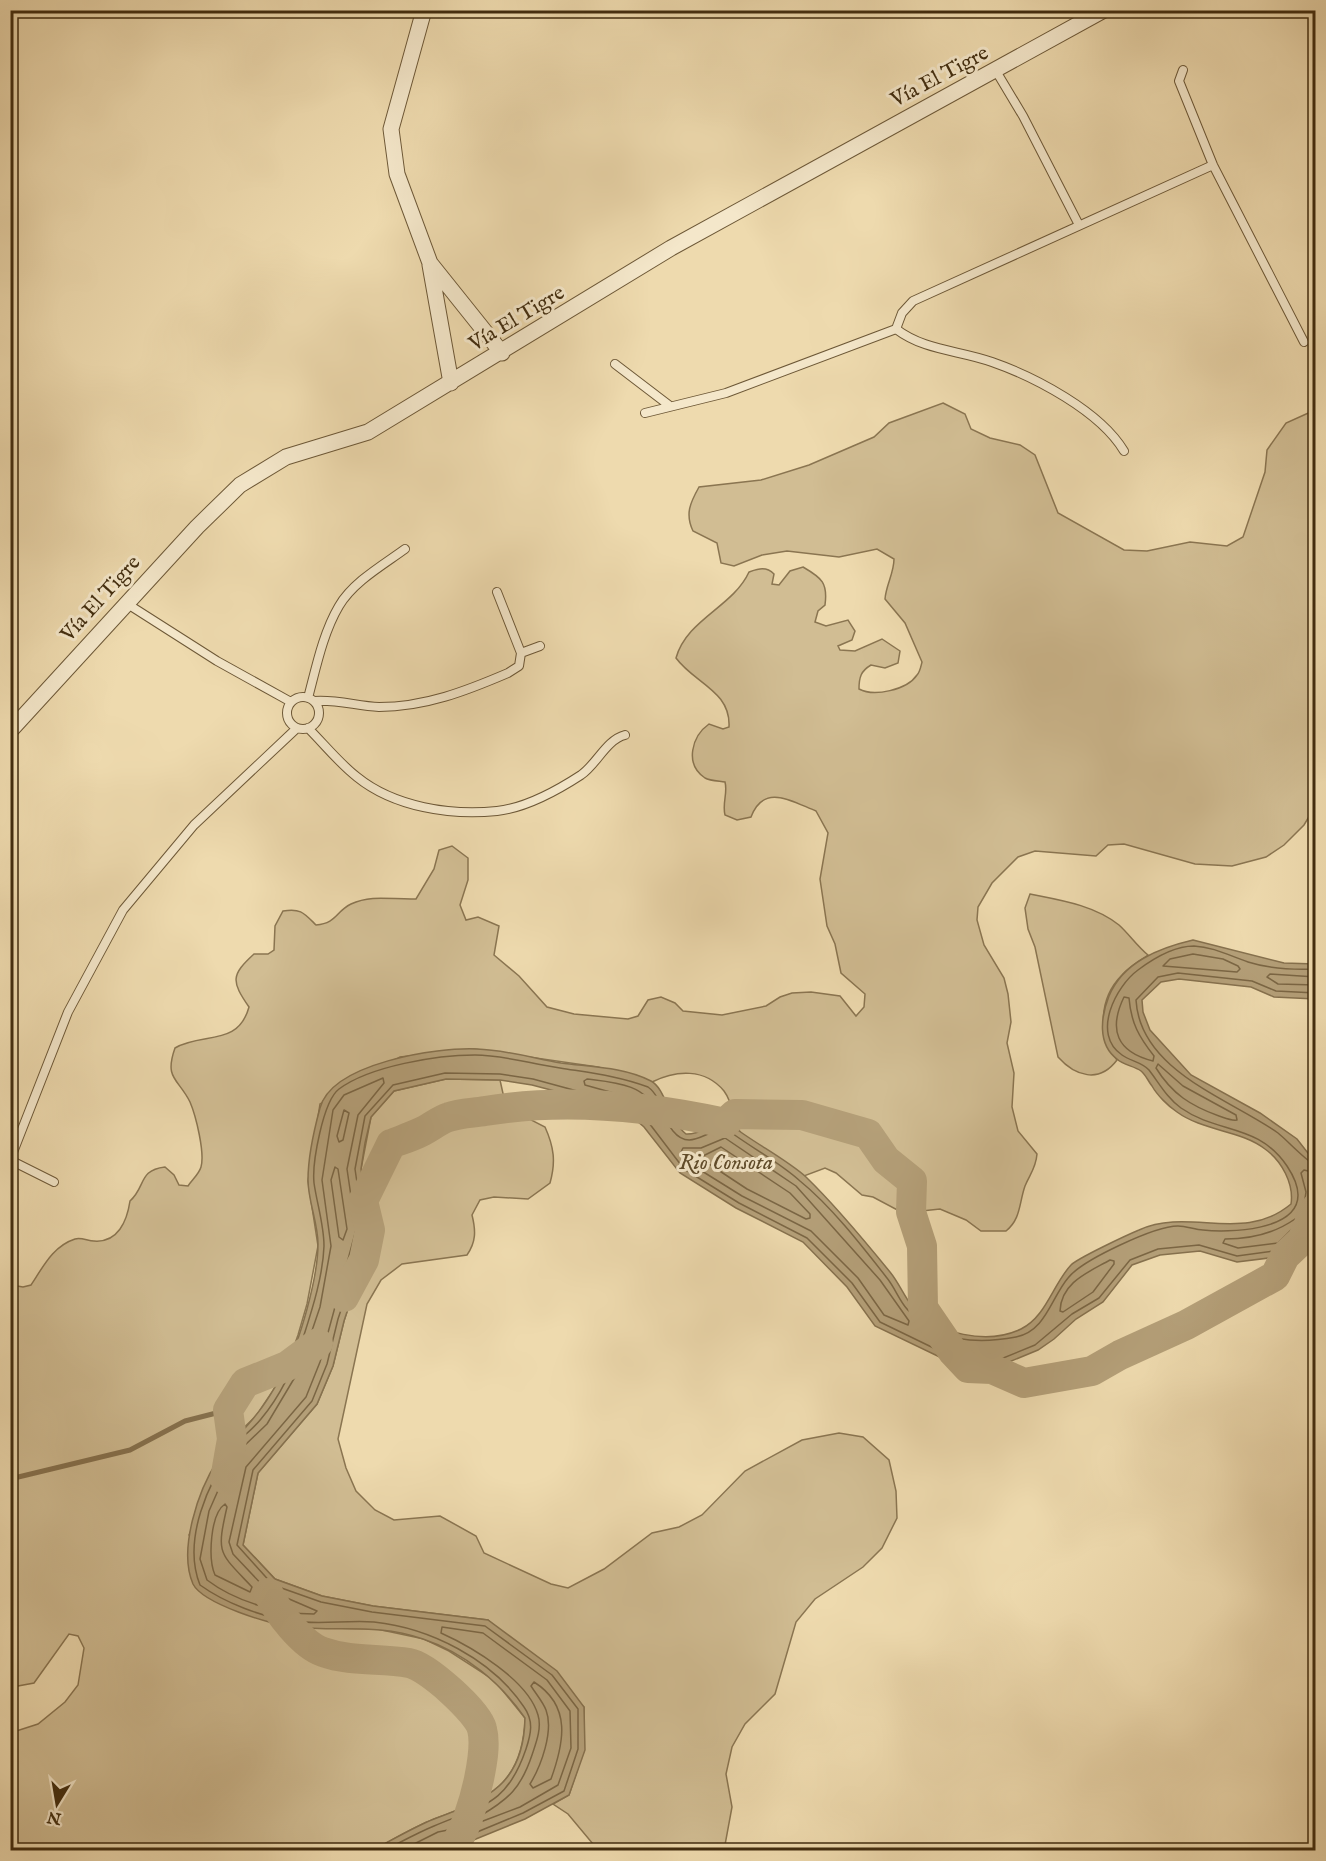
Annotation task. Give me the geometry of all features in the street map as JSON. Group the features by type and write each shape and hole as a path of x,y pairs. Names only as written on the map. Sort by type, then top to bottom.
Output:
{"street":[{"path":"424,10 391,129 397,174 430,263 451,383"},
{"name":"Vía El Tigre","path":"10,731 196,527 240,485 286,457 368,432 502,353 671,248 1104,10"},
{"path":"430,263 502,353"}],"lane":[{"path":"1183,69 1179,81 1213,165 1304,342"},
{"path":"996,71 1023,116 1079,225"},
{"path":"645,413 726,393 896,329 902,313 913,301 1213,165"},
{"path":"896,329 924,345 992,362 1049,388 1113,432 1124,451"},
{"path":"615,364 670,406"},
{"path":"405,549 356,588 339,605 328,629 311,699 319,715 316,723 308,728 297,728 290,723 287,714 291,702 299,697 311,699 341,701 376,707 414,705 436,700 508,674 519,666 521,653 496,592"},
{"path":"126,603 217,661 291,702"},
{"path":"521,653 540,646"},
{"path":"54,1182 10,1160 68,1012 123,910 194,825 297,728"},
{"path":"308,728 357,777 383,793 411,803 450,812 499,811 534,800 582,774 615,738 625,735"}],"shaded area":[{"path":"943,403 965,414 971,429 990,438 1020,445 1035,455 1058,513 1124,550 1147,551 1190,542 1227,546 1243,537 1265,472 1267,450 1286,423 1315,410 1316,564 1309,589 1313,615 1311,650 1316,688 1316,805 1304,825 1284,845 1266,857 1232,866 1195,864 1124,844 1108,845 1096,856 1035,851 1018,857 992,883 978,907 977,920 984,945 1004,978 1008,994 1011,1022 1007,1043 1014,1073 1012,1107 1018,1131 1037,1154 1017,1216 1006,1231 981,1231 966,1220 940,1209 903,1213 873,1197 862,1195 836,1173 825,1168 804,1176 743,1136 724,1091 708,1078 690,1073 671,1075 652,1082 598,1067 474,1049 400,1057 320,1104 308,1181 318,1246 307,1304 298,1335 287,1366 272,1392 256,1416 232,1439 189,1535 330,1628 377,1629 424,1639 449,1651 494,1680 525,1718 523,1741 518,1759 510,1774 486,1796 375,1849 11,1850 10,1733 38,1724 65,1702 78,1685 84,1648 78,1636 69,1634 34,1683 18,1686 11,1691 11,1285 23,1287 31,1285 49,1258 67,1242 77,1239 102,1241 115,1234 124,1223 130,1201 150,1172 165,1167 174,1175 179,1185 188,1186 197,1175 202,1161 199,1134 190,1102 172,1072 175,1048 186,1043 228,1033 244,1020 249,1007 239,991 236,979 238,973 254,954 268,954 274,950 275,926 283,911 302,912 316,925 332,920 346,907 359,901 375,898 416,899 434,869 439,850 452,846 468,858 468,880 460,905 466,920 478,917 499,926 494,955 519,976 547,1007 574,1014 628,1019 638,1016 648,1000 661,997 675,1003 683,1011 722,1015 766,1006 792,993 811,992 840,996 856,1016 864,1007 865,994 841,973 835,944 827,926 820,879 828,833 816,811 779,798 763,800 751,817 737,820 725,815 725,782 707,779 698,772 694,765 693,750 698,736 709,724 723,729 729,727 728,715 718,696 676,658 690,633 732,595 749,572 759,569 768,570 774,574 772,584 779,585 790,571 803,567 815,574 824,586 825,605 818,611 815,622 826,626 848,620 855,631 852,640 838,646 840,650 855,651 882,639 900,651 898,663 885,668 871,665 865,670 860,678 859,689 881,692 906,685 919,672 922,662 905,623 885,599 894,559 877,549 839,557 787,551 762,555 734,566 721,563 717,543 693,531 689,514 693,498 699,487 761,480 809,465 874,437 889,423"},
{"path":"1030,894 1076,904 1109,918 1119,925 1148,955 1125,972 1114,984 1109,994 1103,1017 1104,1028 1106,1039 1117,1060 1103,1072 1095,1075 1079,1073 1058,1057 1035,947 1028,929 1025,908"},
{"path":"446,1079 500,1080 506,1107 545,1127 553,1155 552,1175 550,1183 528,1199 494,1197 480,1200 472,1215 474,1236 467,1255 402,1264 381,1280 367,1304 338,1439 346,1468 356,1491 375,1510 394,1520 440,1516 476,1536 484,1553 551,1584 568,1588 604,1569 652,1533 679,1527 702,1515 745,1471 802,1440 839,1433 863,1437 889,1460 896,1491 897,1518 882,1548 863,1567 815,1599 796,1622 775,1694 745,1724 732,1747 726,1774 732,1807 725,1845 721,1850 598,1850 568,1814 553,1804 569,1795 584,1750 584,1707 488,1620 373,1606 322,1596 275,1579 243,1545 258,1473 317,1404 333,1366 344,1321 364,1260 370,1230 361,1169 371,1117 394,1091"}],"water":[{"name":"Rio Consota","path":"1193,940 1284,963 1315,964 1315,999 1274,997 1251,987 1179,979 1161,982 1142,1000 1143,1012 1150,1030 1191,1075 1260,1113 1297,1139 1315,1162 1315,1222 1302,1240 1285,1256 1237,1262 1200,1251 1160,1255 1132,1265 1103,1302 1076,1319 1054,1339 1038,1350 992,1369 968,1368 948,1361 875,1326 847,1287 803,1242 736,1208 680,1173 644,1127 623,1109 532,1085 500,1080 446,1079 394,1091 371,1117 365,1143 361,1169 370,1230 364,1260 344,1321 333,1366 317,1404 258,1473 243,1545 275,1579 322,1596 373,1606 488,1620 557,1671 584,1707 585,1750 569,1795 525,1819 449,1850 365,1850 375,1849 419,1826 471,1804 499,1786 510,1774 518,1759 525,1718 493,1681 467,1661 438,1645 389,1631 293,1627 270,1622 223,1606 199,1592 193,1584 188,1554 192,1520 197,1503 222,1454 260,1410 275,1388 290,1359 307,1309 315,1274 318,1244 308,1188 309,1162 320,1108 329,1092 364,1069 388,1061 459,1049 498,1051 561,1063 619,1070 641,1076 656,1085 675,1121 686,1134 720,1124 731,1125 806,1177 860,1236 893,1276 912,1306 923,1316 935,1324 964,1334 994,1336 1008,1334 1030,1324 1037,1317 1071,1265 1092,1252 1139,1230 1158,1224 1178,1222 1235,1224 1254,1222 1273,1216 1291,1204 1289,1181 1271,1154 1244,1138 1198,1123 1177,1112 1166,1104 1143,1073 1119,1061 1106,1046 1102,1029 1104,1012 1115,984 1123,974 1155,952"}],"waterway":[{"path":"344,1297 364,1260 370,1230 363,1201 391,1144 453,1116 515,1107 575,1105 636,1108 725,1123 735,1114 802,1115 868,1134 886,1160 912,1181 911,1212 922,1246 923,1308 953,1352 968,1368 992,1369 1024,1383 1092,1371 1120,1355 1186,1325 1275,1276 1285,1256 1302,1240 1316,1208"},
{"path":"225,1479 232,1439 228,1410 245,1383 287,1366 318,1343"},
{"path":"10,1479 130,1450 185,1421 228,1410"},
{"path":"268,1593 291,1627 315,1648 355,1659 409,1663 417,1666 451,1691 478,1721 484,1741 479,1779 472,1807 460,1837 450,1850"}]}
